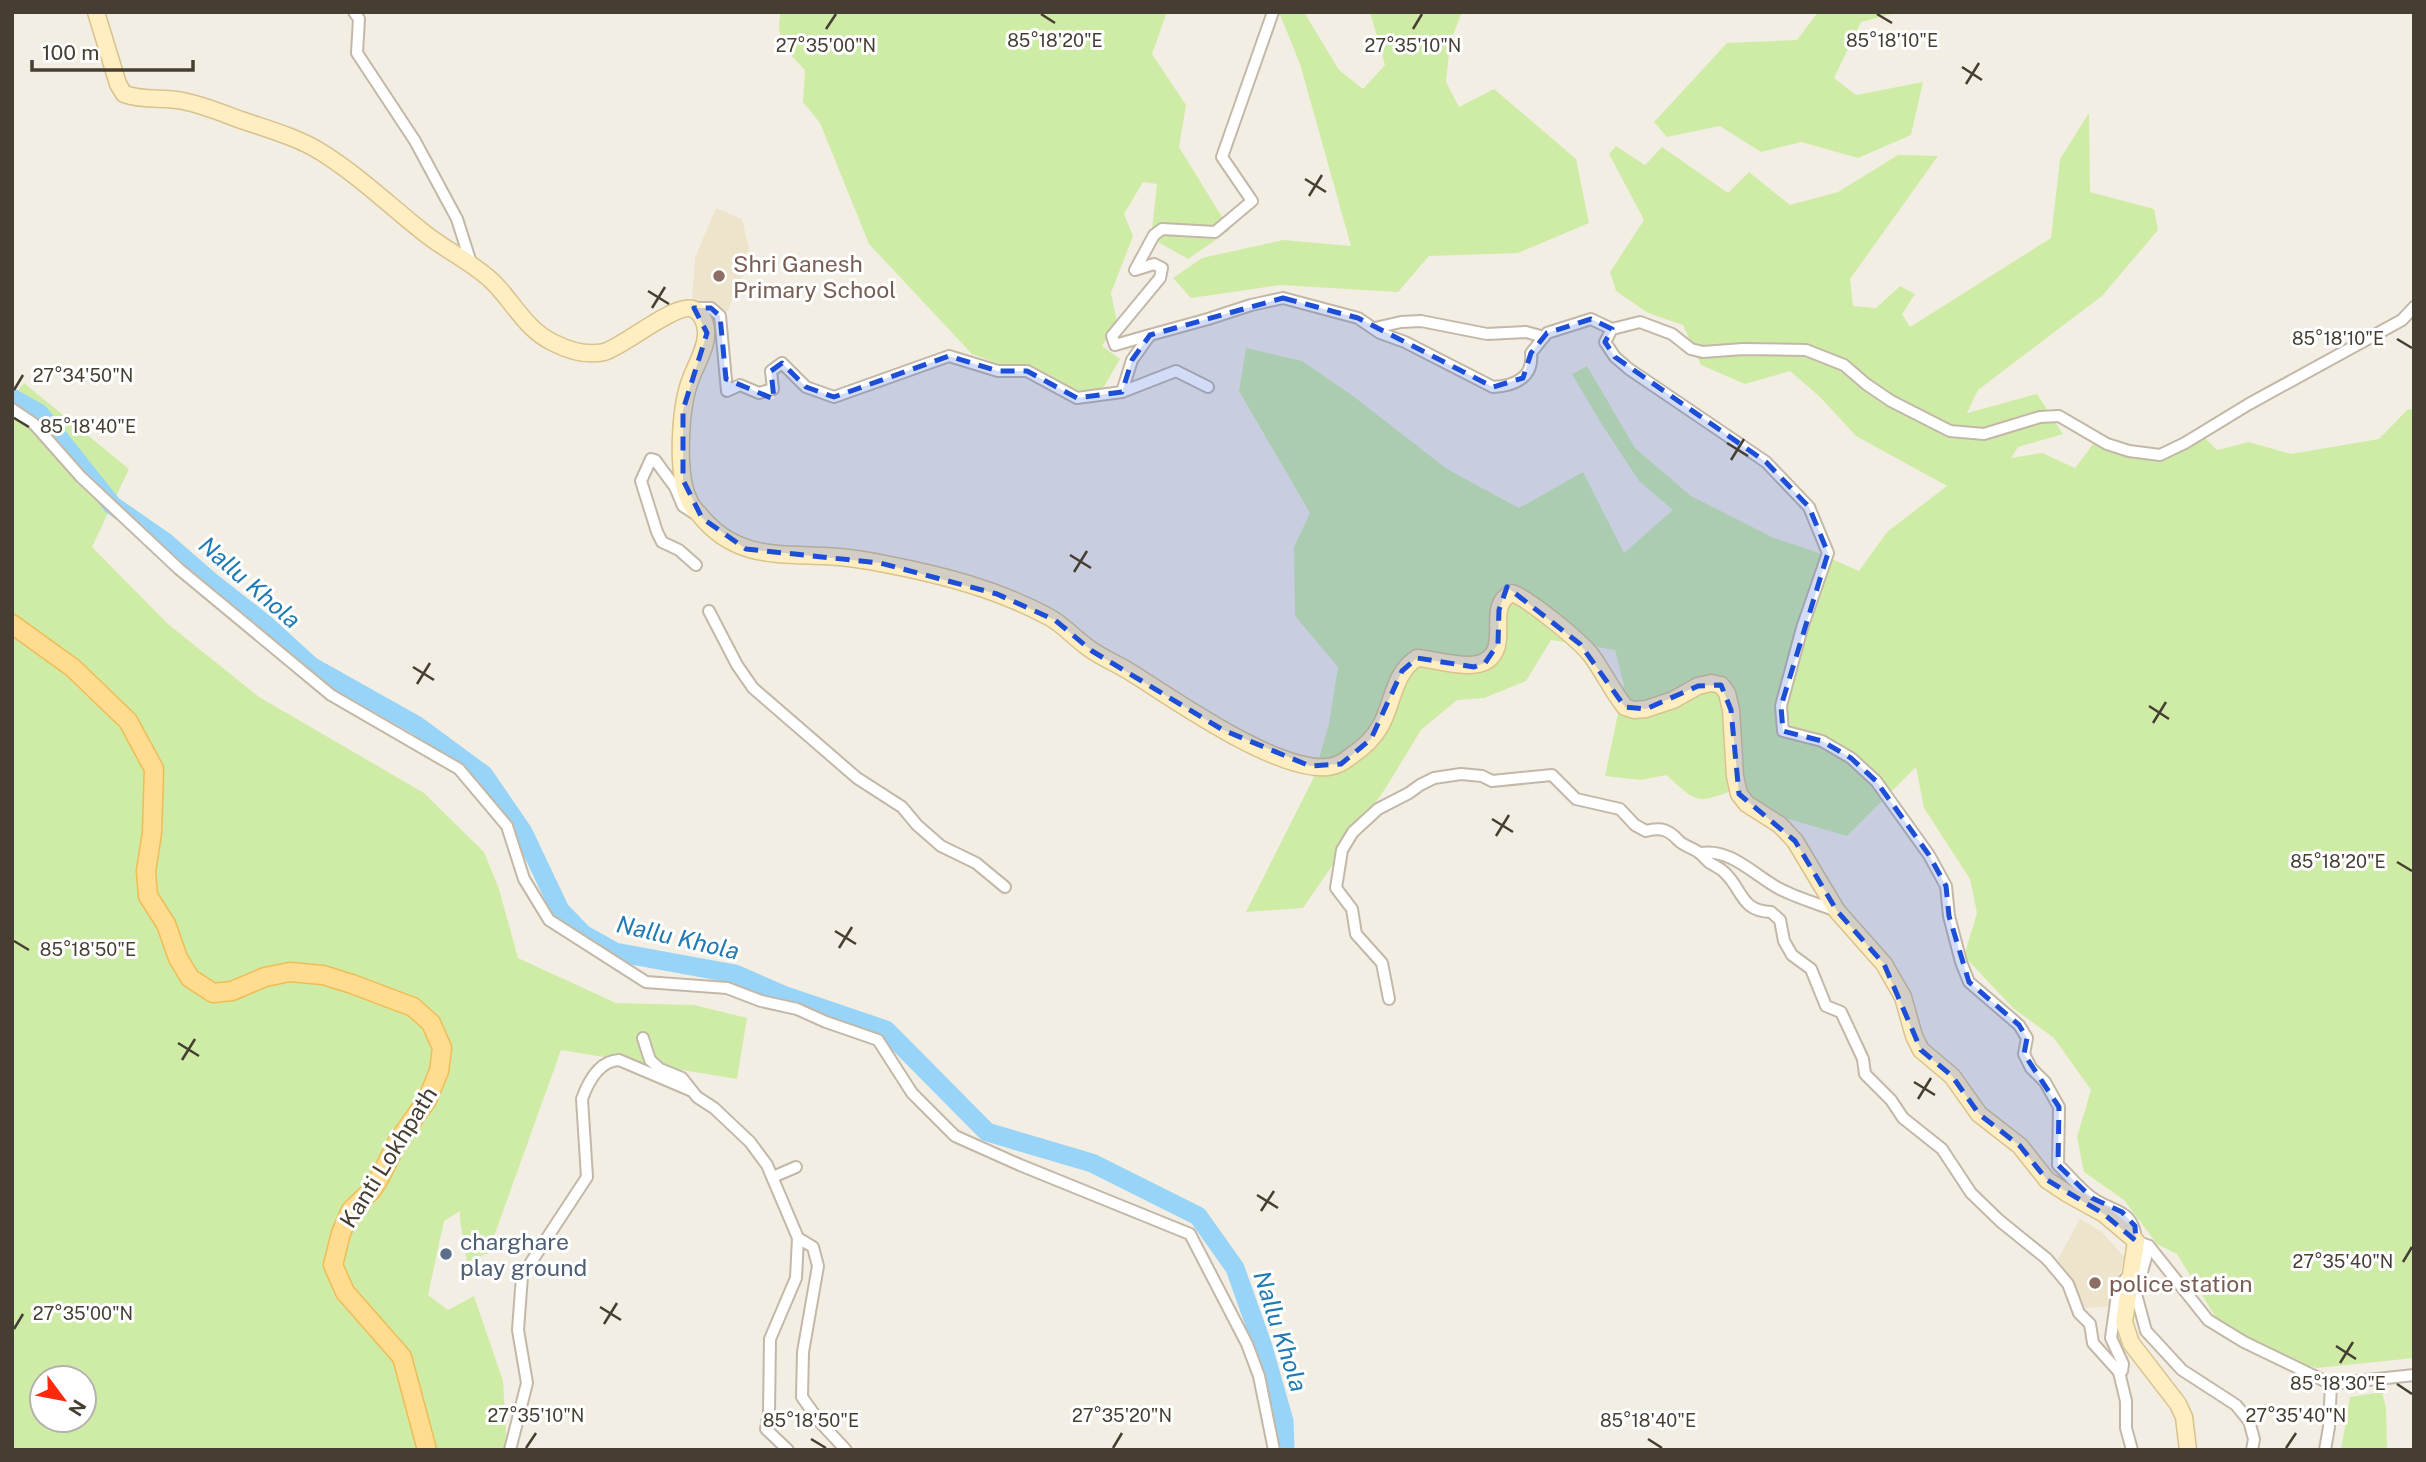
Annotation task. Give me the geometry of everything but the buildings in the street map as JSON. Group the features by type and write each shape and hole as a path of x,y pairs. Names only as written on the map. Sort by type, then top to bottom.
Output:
{"main road":[{"path":"96,12 118,84 124,94 148,100 180,100 315,148 384,198 427,236 472,265 492,282 535,332 557,345 581,352 607,351 677,309 694,309 704,320 707,333 688,386 683,410 683,480 689,501 702,518 713,529 746,549 880,563 964,581 1055,620 1092,651 1223,730 1287,760 1310,766 1341,764 1371,739 1381,726 1402,671 1417,658 1474,667 1485,663 1494,655 1498,644 1497,619 1502,601 1512,593 1569,633 1586,650 1625,706 1634,710 1673,700 1711,683 1721,685 1727,693 1731,710 1734,776 1739,794 1747,803 1780,825 1795,841 1837,911 1884,964 1896,982 1921,1050 1952,1076 1979,1114 2020,1146 2047,1180 2105,1214 2142,1243 2129,1275 2123,1322 2131,1343 2178,1404 2184,1417 2188,1450"},
{"name":"Kanti Lokhpath","path":"12,624 73,668 128,721 154,769 152,833 146,871 148,896 166,924 178,958 190,978 213,993 232,991 265,977 290,972 323,975 413,1007 431,1023 442,1048 439,1071 426,1100 398,1141 376,1182 351,1210 341,1233 333,1265 345,1292 402,1357 427,1450"}],"street":[{"path":"354,12 359,19 357,53 415,141 457,219 472,265"},
{"path":"1273,12 1222,157 1252,201 1215,232 1162,229 1154,235 1135,270 1154,264 1162,268 1160,278 1112,337 1115,345 1251,304 1283,299 1348,314 1380,333 1405,342 1493,387 1508,386 1523,378 1532,362 1531,353 1547,333 1591,319 1612,328 1640,322 1672,334 1691,349 1703,352 1743,349 1806,350 1844,365 1891,401 1950,430 1984,434 2040,417 2059,416 2107,443 2129,451 2160,454 2196,437 2249,404 2402,320 2414,307"},
{"path":"694,309 711,308 720,316 727,391 740,385 760,393 773,389 771,370 782,363 806,387 834,397 949,356 998,371 1027,371 1077,398 1122,392 1176,371 1208,387"},
{"path":"1375,328 1421,321 1487,334 1526,332 1544,337"},
{"path":"1612,328 1605,342 1615,357 1693,415 1766,462 1809,507 1828,553 1802,628 1781,706 1783,731 1822,741 1851,758 1876,781 1929,855 1946,886 1949,916 1969,982 2019,1025 2027,1038 2024,1055 2031,1068 2045,1082 2059,1107 2058,1165 2092,1198 2122,1212 2135,1226 2142,1243 2208,1320 2244,1342 2331,1384 2414,1375"},
{"path":"1122,392 1132,360 1150,335"},
{"path":"12,409 34,425 81,477 179,569 331,695 459,769 507,826 524,879 549,920 646,982 727,988 761,1001 797,1009 878,1040 912,1093 955,1136 1190,1234 1247,1344 1259,1376 1274,1450"},
{"path":"696,565 679,550 662,542 657,532 641,481 650,459 655,460 675,487 683,506 702,518"},
{"path":"709,611 737,665 753,688 857,778 902,807 916,825 941,846 976,863 1005,887"},
{"path":"1389,999 1382,963 1356,934 1352,909 1336,888 1342,850 1353,832 1378,809 1434,778 1461,774 1482,776 1492,781 1552,775 1576,799 1620,809 1634,825 1646,831 1655,828 1671,832 1679,842 1701,853 1732,881 1744,902 1759,911 1771,912 1780,920 1784,941 1792,955 1811,969 1826,1006 1841,1012 1863,1059 1865,1074 1891,1100 1903,1118 1942,1149 1971,1193 2000,1221 2047,1259 2068,1284 2079,1313 2090,1324 2092,1343 2119,1372 2126,1401 2126,1429 2132,1450"},
{"path":"1701,853 1723,854 1781,889 1837,911"},
{"path":"643,1038 650,1060 660,1069 682,1078 692,1091"},
{"path":"510,1450 527,1382 518,1330 522,1276 587,1177 582,1099 596,1072 612,1060 619,1060 692,1091 750,1142 773,1178 798,1238 796,1278 769,1339 769,1412 766,1429 788,1450"},
{"path":"773,1178 796,1167"},
{"path":"798,1238 813,1247 818,1266 803,1352 802,1397 819,1421 846,1450"},
{"path":"2142,1243 2136,1294 2146,1331 2182,1370 2236,1405 2249,1421 2254,1439 2252,1450"},
{"path":"2119,1372 2122,1371 2123,1364 2111,1338 2118,1288 2129,1275"},
{"path":"2325,1450 2331,1384"}],"highlighted area":[{"path":"1283,298 1358,318 1493,387 1523,378 1531,353 1547,333 1591,319 1612,329 1605,342 1615,357 1766,462 1809,507 1828,553 1781,706 1783,731 1822,741 1851,758 1876,781 1929,855 1946,886 1949,916 1969,982 2019,1025 2027,1038 2024,1054 2059,1107 2058,1165 2092,1198 2122,1212 2135,1226 2136,1241 2104,1214 2047,1180 2020,1146 1979,1114 1952,1076 1921,1050 1884,964 1837,911 1795,841 1739,794 1731,710 1721,685 1698,686 1646,709 1625,707 1580,644 1507,587 1499,610 1498,644 1485,663 1474,667 1417,658 1402,671 1371,739 1341,764 1310,766 1223,730 1092,651 1055,620 997,594 880,563 746,549 702,518 683,480 683,410 707,333 694,308 711,308 720,316 726,379 774,399 771,371 782,363 806,387 834,397 949,356 998,371 1027,371 1077,398 1122,392 1132,360 1150,335"}],"shaded area":[{"name":"Shri Ganesh Primary School","path":"716,208 742,219 751,258 727,312 692,302 695,258"},
{"name":"police station","path":"2080,1219 2101,1231 2124,1257 2112,1306 2086,1308 2058,1259"}],"green space":[{"path":"781,12 1167,12 1152,54 1186,105 1179,147 1230,230 1188,259 1151,238 1157,184 1143,182 1124,214 1133,236 1111,293 1117,322 1102,346 1120,359 1096,400 972,354 869,244 820,123 803,102 805,70 788,51 781,37"},
{"path":"1279,12 1304,12 1339,70 1363,89 1385,65 1370,12 1462,12 1450,43 1446,82 1459,107 1494,89 1576,159 1589,223 1518,253 1429,256 1398,292 1280,285 1191,298 1173,278 1202,258 1283,240 1351,246 1300,64"},
{"path":"1818,12 1900,12 1861,22 1834,78 1856,95 1923,82 1911,135 1858,158 1801,142 1761,152 1720,126 1667,137 1654,122 1727,43 1797,40"},
{"path":"2089,113 2090,192 2154,209 2158,230 2102,296 1978,390 1967,413 2037,394 2063,434 2018,447 2011,458 2042,453 2075,468 2100,435 2128,453 2162,459 2198,431 2217,450 2249,442 2291,454 2379,439 2408,409 2414,410 2414,1358 2317,1368 2284,1359 2218,1321 2177,1254 2157,1244 2124,1200 2084,1172 2077,1137 2091,1090 2054,1038 2013,1008 1964,956 1977,913 1970,879 1924,808 1916,767 1847,836 1775,815 1737,789 1705,799 1685,792 1666,775 1641,780 1605,776 1624,685 1615,650 1551,640 1526,681 1484,698 1457,700 1421,730 1387,786 1303,908 1246,912 1313,779 1329,724 1338,667 1295,616 1294,547 1310,513 1239,391 1246,348 1302,361 1353,396 1447,469 1519,508 1583,472 1624,553 1673,510 1639,481 1601,423 1572,374 1587,366 1635,448 1691,496 1774,538 1816,552 1859,571 1887,532 1947,486 1856,436 1820,397 1790,371 1745,384 1701,365 1683,325 1648,313 1616,291 1610,272 1644,220 1609,154 1616,146 1645,165 1662,147 1728,193 1749,172 1790,205 1838,192 1898,155 1938,156 1850,279 1853,306 1876,308 1900,286 1915,294 1902,314 1910,327 2051,238 2060,159"},
{"path":"24,383 129,469 92,547 168,624 259,697 424,793 484,852 499,889 518,958 616,1003 694,1005 747,1018 737,1079 561,1050 488,1253 467,1262 460,1211 444,1221 428,1295 448,1310 474,1296 503,1381 507,1450 12,1450 12,398"},
{"path":"2382,1392 2386,1408 2387,1450 2341,1450 2350,1397"}],"waterway":[{"name":"Nallu Khola","path":"12,398 39,413 112,505 164,541 265,624 311,666 416,725 484,775 523,832 560,910 583,934 615,952 735,974 783,995 886,1030 987,1132 1092,1163 1198,1216 1235,1268 1263,1347 1284,1421 1285,1450"}],"place":[{"name":"Shri Ganesh Primary School","path":"719,276"},
{"name":"charghare play ground","path":"446,1254"},
{"name":"police station","path":"2095,1283"}]}
